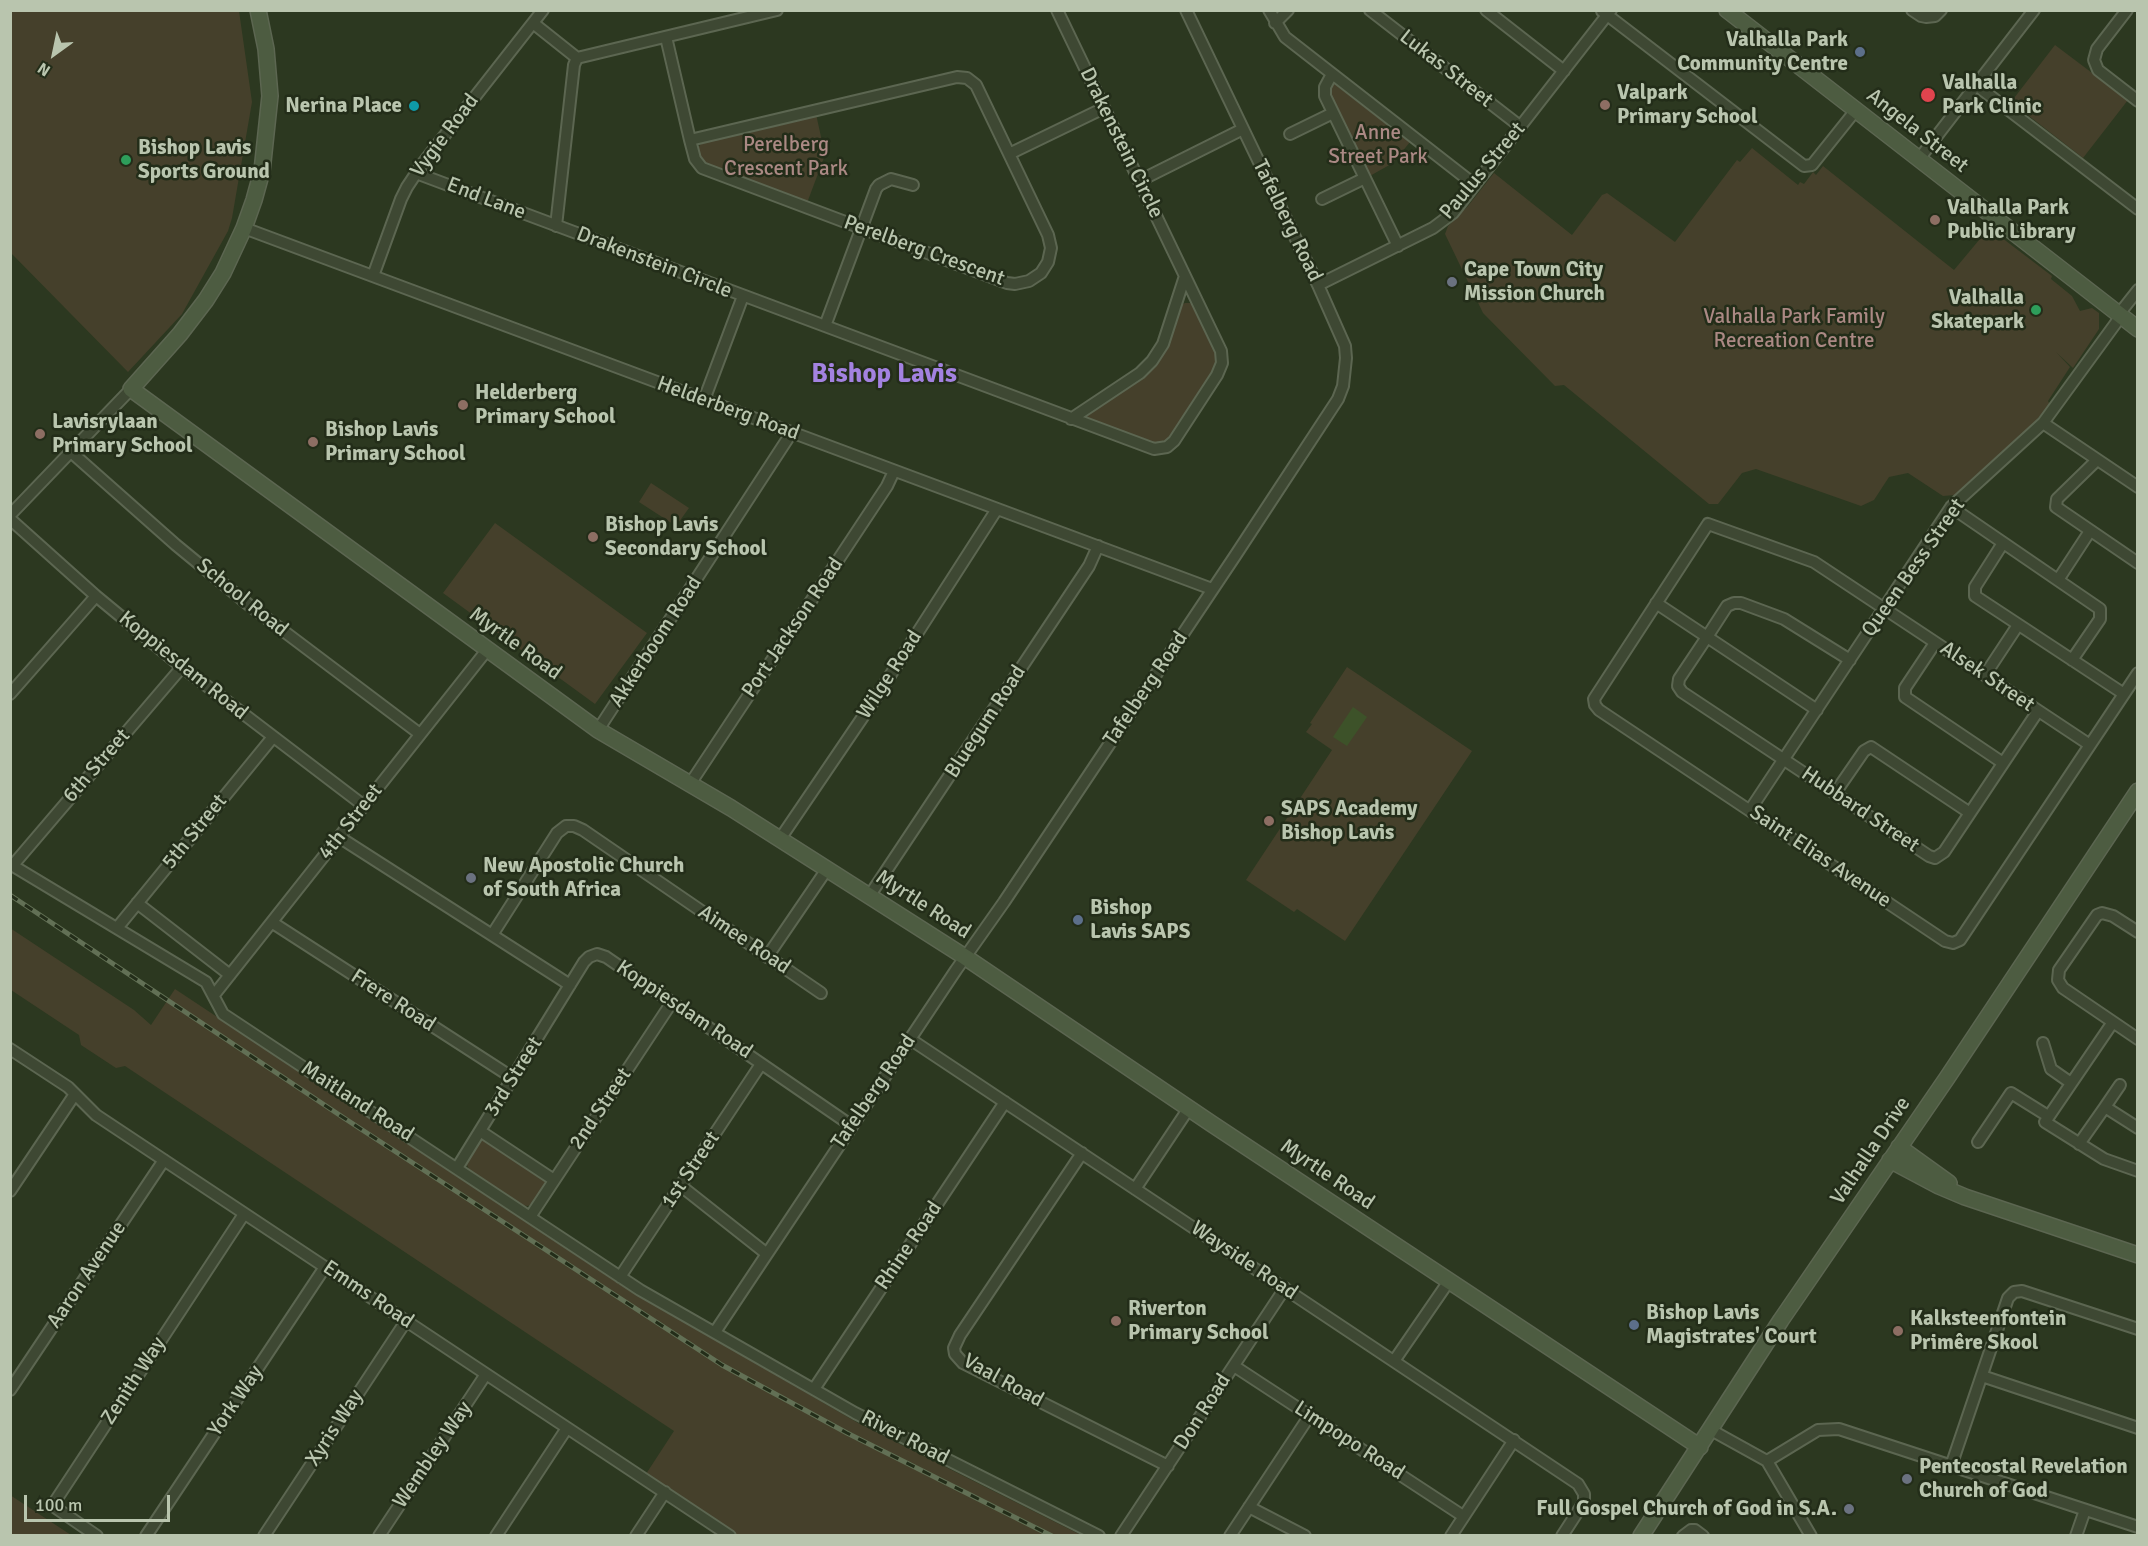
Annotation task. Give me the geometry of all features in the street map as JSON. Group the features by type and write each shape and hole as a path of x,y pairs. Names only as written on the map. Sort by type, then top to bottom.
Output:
{"street":[{"path":"10,517 180,334 223,273 244,228 262,171 270,96 266,49 258,10"},
{"name":"Vygie Road","path":"373,276 401,199 416,173 543,10"},
{"path":"533,23 577,58 777,10"},
{"name":"Drakenstein Circle","path":"577,58 574,65 556,226 1154,449 1167,447 1174,441 1217,375 1222,363 1221,351 1057,10"},
{"name":"Tafelberg Road","path":"715,1332 1212,589 1338,399 1343,386 1345,346 1318,285 1185,10"},
{"path":"1269,10 1285,37 1475,185"},
{"path":"1275,23 1288,10"},
{"name":"Lukas Street","path":"1370,10 1521,127"},
{"path":"1486,10 1564,71"},
{"name":"Angela Street","path":"1727,10 2138,329"},
{"path":"1912,10 1926,17 1935,16 1941,10"},
{"path":"2127,10 2097,49 2094,60 2097,70 2138,101"},
{"path":"1919,159 2033,11"},
{"path":"1607,12 1804,166 1812,165 1856,110"},
{"name":"Paulus Street","path":"1318,285 1444,221 1521,127 1607,12"},
{"path":"666,37 690,140"},
{"path":"1332,74 1324,90 1398,246"},
{"name":"Perelberg Crescent","path":"962,77 971,80 976,85 1050,242 1050,255 1045,267 1029,281 1015,284 1007,282 702,168 695,159 690,140 962,77"},
{"path":"1976,85 2138,208"},
{"path":"1009,154 1104,108"},
{"path":"1290,134 1333,113"},
{"path":"1139,181 1243,129"},
{"name":"End Lane","path":"416,173 556,226"},
{"path":"1322,199 1365,178"},
{"path":"825,326 879,185 891,179 913,185"},
{"name":"Helderberg Road","path":"244,228 1212,589"},
{"path":"1071,418 1140,373 1152,361 1163,344 1185,276"},
{"name":"Queen Bess Street","path":"1750,810 1951,507 2043,423 2138,290"},
{"path":"704,400 743,296"},
{"name":"Myrtle Road","path":"131,389 598,730 780,839 965,957 1700,1447"},
{"path":"2043,423 2138,487"},
{"name":"Akkerboom Road","path":"598,730 792,432"},
{"name":"School Road","path":"72,452 176,545 249,605 420,734"},
{"path":"2097,460 2056,502 2058,509 2138,562"},
{"name":"Port Jackson Road","path":"690,784 887,486 894,471"},
{"path":"1951,507 2097,607 2101,612 2100,619 2072,660"},
{"name":"Wilge Road","path":"780,839 875,699 997,509"},
{"name":"Koppiesdam Road","path":"10,517 96,596 182,667 363,806"},
{"name":"Alsek Street","path":"1708,524 1814,562 2090,745"},
{"name":"Saint Elias Avenue","path":"1708,524 1596,693 1595,705 1599,710 1945,941 1953,943 1960,940 2138,673"},
{"path":"2058,580 2091,531"},
{"path":"2003,543 1975,586 1973,593 1977,598 2124,694"},
{"name":"Bluegum Road","path":"870,896 1089,566 1098,546"},
{"path":"10,694 96,596"},
{"path":"1656,603 1816,710"},
{"name":"Hubbard Street","path":"1850,660 1784,619 1737,603 1727,606 1678,679 1680,689 1929,856 1938,857 1943,854 1971,813"},
{"path":"1985,675 2018,625"},
{"path":"1935,643 1905,688 1905,697 2003,763"},
{"name":"4th Street","path":"214,995 487,650"},
{"name":"6th Street","path":"12,864 182,667"},
{"path":"1835,794 1864,751 1871,747 1971,813 2038,711"},
{"name":"5th Street","path":"117,928 273,736"},
{"name":"Valhalla Drive","path":"1641,1536 1781,1320 2138,791"},
{"name":"Aimee Road","path":"492,935 557,833 566,826 574,826 821,993"},
{"path":"339,837 570,985"},
{"name":"Maitland Road","path":"12,864 206,982 223,1014 620,1277 715,1332"},
{"path":"767,957 827,869"},
{"path":"138,903 230,975"},
{"path":"2138,932 2113,916 2102,913 2094,918 2059,970 2058,980 2063,988 2138,1039"},
{"name":"Frere Road","path":"273,923 513,1078"},
{"name":"Koppiesdam Road","path":"570,985 586,959 592,955 602,955 852,1126"},
{"name":"3rd Street","path":"457,1168 570,985"},
{"name":"2nd Street","path":"530,1216 672,1002"},
{"path":"2113,1022 2045,1122 2104,1159 2138,1171"},
{"name":"Wayside Road","path":"910,1039 1578,1484 1584,1494 1584,1502 1562,1536"},
{"path":"2043,1043 2051,1069 2071,1083"},
{"name":"Emms Road","path":"10,1049 75,1094 96,1115 730,1536"},
{"name":"1st Street","path":"620,1277 762,1064"},
{"path":"2079,1144 2120,1085"},
{"path":"1978,1142 2011,1093 2048,1116"},
{"path":"10,1191 75,1094"},
{"name":"Rhine Road","path":"814,1389 1005,1102"},
{"path":"2105,1107 2138,1128"},
{"path":"1136,1189 1189,1108"},
{"path":"480,1131 554,1179"},
{"path":"1899,1147 1965,1197"},
{"name":"Vaal Road","path":"1082,1153 960,1335 954,1348 955,1354 963,1363 1168,1466"},
{"name":"Aaron Avenue","path":"10,1390 164,1160"},
{"path":"1890,1160 1965,1197 2138,1255"},
{"path":"681,1186 767,1254"},
{"name":"Zenith Way","path":"97,1536 56,1508 56,1500 244,1214"},
{"name":"York Way","path":"146,1536 325,1267"},
{"path":"1394,1361 1449,1281"},
{"name":"Don Road","path":"1120,1536 1285,1288"},
{"path":"1952,1466 2008,1298 2018,1291 2138,1329"},
{"name":"Xyris Way","path":"264,1536 406,1321"},
{"name":"River Road","path":"715,1332 855,1413 1099,1536"},
{"name":"Limpopo Road","path":"1234,1366 1463,1516"},
{"name":"Wembley Way","path":"379,1536 486,1374"},
{"path":"1982,1376 2138,1428"},
{"path":"1230,1536 1310,1415"},
{"path":"496,1536 567,1428"},
{"path":"1767,1461 1818,1430 1839,1429 2138,1527"},
{"path":"1711,1430 1767,1461 1811,1536"},
{"path":"1451,1536 1514,1440"},
{"path":"636,1536 665,1492"},
{"path":"1249,1507 1305,1536"},
{"path":"2076,1536 2085,1510"},
{"path":"1683,1536 1695,1530 1703,1536"}],"green space":[{"name":"Bishop Lavis Sports Ground","path":"10,11 239,11 252,102 232,218 228,231 182,314 128,372 11,253"},
{"path":"2055,45 2128,100 2083,158 2011,102"},
{"name":"Anne Street Park","path":"1333,83 1410,142 1393,163 1368,177 1328,90"},
{"name":"Perelberg Crescent Park","path":"816,114 825,155 807,203 700,162 697,149 703,141"},
{"name":"Valhalla Park Family Recreation Centre","path":"1752,148 1798,185 1800,182 1804,184 1813,172 1816,175 1823,166 1954,270 1989,228 2052,276 2051,279 2072,296 2080,311 2092,308 2099,313 2099,329 2073,368 2056,352 2070,367 2048,401 2050,405 2024,434 1955,495 1943,496 1908,473 1889,477 1874,500 1861,506 1756,469 1742,473 1718,504 1709,504 1564,385 1555,386 1483,313 1445,234 1448,226 1468,206 1494,173 1572,235 1602,195 1607,193 1675,242 1737,160 1740,162"},
{"path":"1185,303 1194,306 1218,359 1216,368 1169,439 1156,445 1087,419 1087,415 1140,378 1180,306"},
{"path":"651,483 689,508 676,526 639,502"},
{"path":"495,523 647,633 595,704 443,593"},
{"path":"1347,667 1472,751 1345,941 1297,909 1294,912 1246,880 1332,750 1306,732"},
{"path":"10,928 134,1010 151,1025 175,989 618,1283 858,1423 1081,1535 738,1535 646,1474 674,1431 125,1066 116,1068 81,1045 79,1035 11,990"},
{"path":"481,1138 546,1178 547,1182 533,1203 528,1206 521,1205 470,1171 467,1165 468,1159"},
{"path":"10,1495 36,1512 71,1535 11,1535"}],"shaded area":[{"path":"1353,707 1367,717 1347,746 1333,737"}],"railway":[{"path":"10,895 344,1118 722,1365 847,1433 1052,1536"}],"place":[{"name":"Valhalla Park Community Centre","path":"1860,52"},
{"name":"Valhalla Park Clinic","path":"1928,95"},
{"name":"Valpark Primary School","path":"1605,105"},
{"name":"Nerina Place","path":"414,106"},
{"name":"Bishop Lavis Sports Ground","path":"126,160"},
{"name":"Valhalla Park Public Library","path":"1935,220"},
{"name":"Cape Town City Mission Church","path":"1452,282"},
{"name":"Valhalla Skatepark","path":"2036,310"},
{"name":"Helderberg Primary School","path":"463,405"},
{"name":"Lavisrylaan Primary School","path":"40,434"},
{"name":"Bishop Lavis Primary School","path":"313,442"},
{"name":"Bishop Lavis Secondary School","path":"593,537"},
{"name":"SAPS Academy Bishop Lavis","path":"1269,821"},
{"name":"New Apostolic Church of South Africa","path":"471,878"},
{"name":"Bishop Lavis SAPS","path":"1078,920"},
{"name":"Riverton Primary School","path":"1116,1321"},
{"name":"Bishop Lavis Magistrates' Court","path":"1634,1325"},
{"name":"Kalksteenfontein Primêre Skool","path":"1898,1331"},
{"name":"Pentecostal Revelation Church of God","path":"1907,1479"},
{"name":"Full Gospel Church of God in S.A.","path":"1849,1509"}],"district":[{"name":"Bishop Lavis","path":"884,375"}]}
